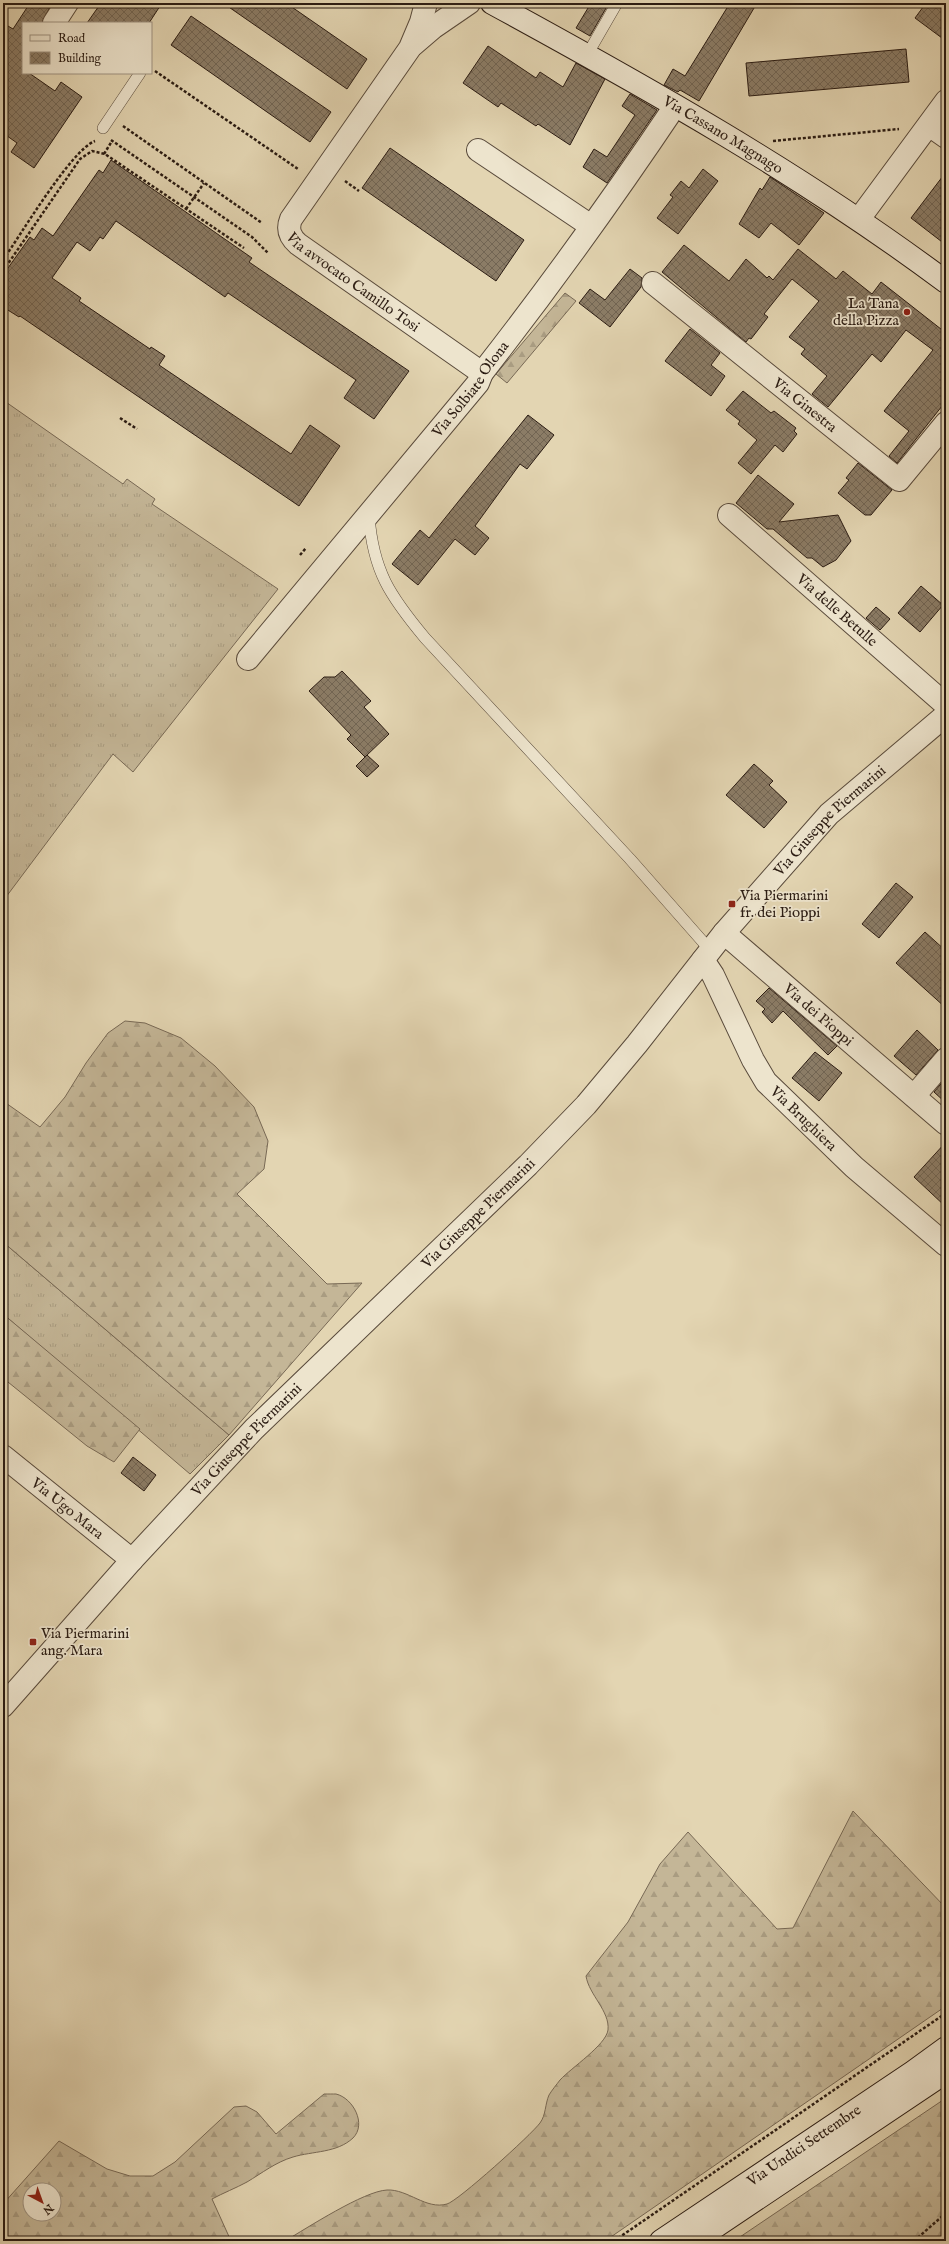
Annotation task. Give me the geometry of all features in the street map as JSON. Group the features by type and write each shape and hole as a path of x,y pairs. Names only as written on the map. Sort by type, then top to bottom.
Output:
{"street":[{"path":"55,22 67,3"},
{"name":"Via avvocato Camillo Tosi","path":"426,3 421,22 410,48 291,219 289,229 292,237 298,244 482,373"},
{"name":"Via avvocato Camillo Tosi","path":"410,48 434,27 469,3"},
{"name":"Via Cassano Magnago","path":"492,3 587,55 794,177 859,219 946,282"},
{"path":"859,219 937,131 946,101"},
{"name":"Via Solbiate Olona","path":"248,659 478,383 482,373 530,312 617,192 675,106"},
{"path":"478,150 591,226"},
{"name":"Via Ginestra","path":"653,283 899,480 946,424"},
{"name":"Via delle Betulle","path":"729,515 946,705"},
{"name":"Via Giuseppe Piermarini","path":"3,1706 132,1560 254,1429 556,1137 606,1082 724,933 837,806 946,715"},
{"name":"Via dei Pioppi","path":"724,933 946,1124"},
{"name":"Via Brughiera","path":"707,955 713,975 756,1066 766,1082 854,1167 946,1245"},
{"path":"914,1096 946,1060"},
{"name":"Via Ugo Mara","path":"3,1456 132,1560"},
{"name":"Via Undici Settembre","path":"661,2241 914,2072 946,2048"},
{"name":"Via Undici Settembre","path":"694,2241 946,2072"}],"lane":[{"path":"587,55 617,3"},
{"path":"103,128 139,74"},
{"path":"368,514 374,557 382,577 402,610 425,638 630,859 707,955"}],"path":[{"path":"152,69 298,169"},
{"path":"122,126 262,223"},
{"path":"770,141 900,129"},
{"path":"107,139 195,197 252,237 268,253"},
{"path":"3,260 71,161 85,146 97,140"},
{"path":"3,271 80,159 92,151 105,154 244,248"},
{"path":"345,182 359,191"},
{"path":"186,209 204,183"},
{"path":"120,418 137,429"},
{"path":"300,555 306,548"},
{"path":"614,2241 916,2036 946,2013"},
{"path":"914,2241 946,2213"}],"green space":[{"path":"565,293 576,301 507,383 496,374"},
{"path":"3,400 123,484 127,479 155,499 152,504 278,589 133,772 113,754 3,901"},
{"path":"125,1021 145,1023 181,1038 215,1066 254,1107 268,1141 264,1169 237,1194 327,1284 362,1283 229,1435 3,1242 3,1101 40,1127 65,1097 86,1063 108,1033"},
{"path":"3,1242 229,1435 190,1474 3,1314"},
{"path":"3,1314 140,1429 114,1462 87,1446 3,1378"},
{"path":"853,1811 946,1908 946,2006 605,2241 285,2241 350,2203 377,2192 387,2190 395,2191 432,2204 447,2204 465,2192 534,2130 542,2120 549,2095 553,2089 565,2075 595,2049 606,2036 608,2023 606,2016 591,1990 586,1976 628,1922 660,1864 688,1832 777,1929 793,1928"},
{"path":"324,2094 336,2094 342,2096 353,2106 359,2126 353,2138 347,2143 332,2149 287,2159 247,2182 212,2199 231,2241 3,2241 3,2204 22,2183 22,2222 62,2222 62,2182 23,2182 59,2141 107,2169 130,2176 153,2176 175,2162 234,2107 246,2106 257,2112 276,2134"},
{"path":"946,2098 946,2241 734,2241"}],"building":[{"path":"30,3 52,3 42,22 22,22 22,74 30,74 55,91 61,82 82,97 34,168 11,152 17,143 3,133 3,23 13,29"},
{"path":"101,3 162,3 150,22 88,22"},
{"path":"223,3 286,3 367,59 347,89"},
{"path":"591,3 609,3 590,36 576,28"},
{"path":"730,3 757,3 699,101 680,90 678,92 664,85 673,69 685,76"},
{"path":"926,3 946,3 946,41 915,18"},
{"path":"191,16 331,112 310,142 171,45"},
{"path":"488,46 536,78 540,72 563,87 576,63 605,79 570,145 538,124 536,126 501,103 498,107 463,83"},
{"path":"906,49 909,82 749,96 746,63"},
{"path":"630,94 657,110 607,183 583,167 594,149 607,157 635,115 622,106"},
{"path":"390,148 524,240 496,281 362,188"},
{"path":"111,160 252,258 249,262 409,371 374,419 344,398 356,380 228,293 225,297 116,221 103,239 100,237 90,251 77,242 52,278 81,298 79,301 150,349 151,347 165,356 159,365 291,454 310,425 340,446 299,506 20,316 19,317 3,307 3,275 30,237 34,240 42,228 53,236 99,170 103,173"},
{"path":"703,169 718,181 678,234 657,218 673,197 670,195 681,181 689,188"},
{"path":"946,172 946,245 911,218"},
{"path":"770,177 824,213 799,245 771,223 759,238 739,224 760,188 762,190"},
{"path":"684,245 729,281 746,259 767,278 769,276 773,280 798,249 836,279 843,271 872,294 881,282 946,333 946,401 897,463 889,456 909,431 884,411 933,350 906,330 881,362 872,354 828,407 812,394 827,376 801,354 805,349 789,337 819,301 792,279 764,314 768,317 751,339 749,338 746,342 662,272"},
{"path":"630,269 642,278 641,287 610,327 579,303 590,289 605,300"},
{"path":"690,329 720,353 711,365 725,376 711,396 665,361"},
{"path":"743,391 771,413 774,411 796,428 794,431 797,434 783,452 775,445 751,474 738,463 757,440 738,424 740,421 726,410"},
{"path":"528,415 554,435 527,469 520,464 475,526 489,538 475,555 455,539 418,585 392,564 420,530 429,538"},
{"path":"858,463 892,490 871,515 865,515 838,493 849,480 846,478"},
{"path":"758,475 794,504 779,522 838,515 851,541 836,560 823,567 812,558 807,558 773,529 767,529 736,503"},
{"path":"921,586 943,605 920,632 898,613"},
{"path":"876,607 890,619 880,630 866,618"},
{"path":"342,671 371,701 364,707 389,734 365,757 347,739 351,735 309,691 324,677 335,677"},
{"path":"367,755 379,766 367,777 356,766"},
{"path":"754,764 773,781 769,785 787,802 764,828 726,795"},
{"path":"896,883 913,897 879,938 862,924"},
{"path":"925,932 946,951 946,1008 896,963"},
{"path":"769,988 837,1046 828,1055 783,1011 772,1023 762,1012 765,1009 756,1001"},
{"path":"917,1030 938,1050 916,1075 894,1056"},
{"path":"815,1052 842,1073 819,1101 792,1078"},
{"path":"946,1078 946,1103 934,1092"},
{"path":"946,1142 946,1207 914,1177"},
{"path":"133,1457 156,1475 144,1491 121,1473"}],"place":[{"name":"La Tana della Pizza","path":"907,312"},
{"name":"Via Piermarini fr. dei Pioppi","path":"732,904"},
{"name":"Via Piermarini ang. Mara","path":"33,1642"}]}
